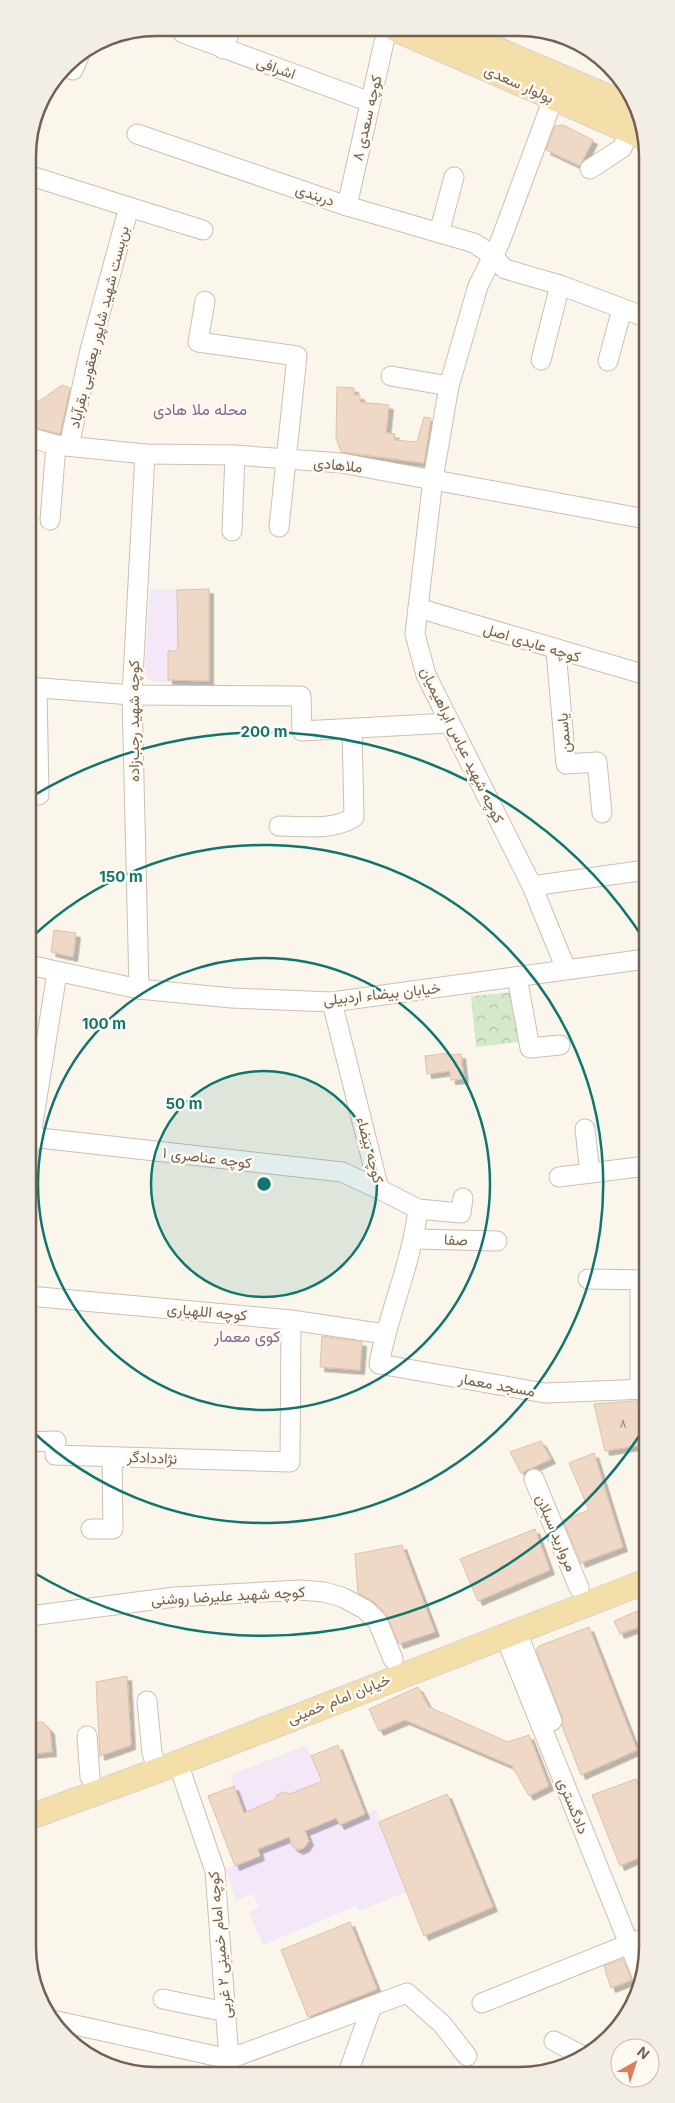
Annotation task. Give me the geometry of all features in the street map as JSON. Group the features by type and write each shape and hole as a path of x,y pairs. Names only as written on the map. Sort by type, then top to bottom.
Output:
{"main road":[{"name":"بولوار سعدی","path":"411,36 636,134"},
{"name":"بولوار سعدی","path":"466,36 627,105"},
{"name":"خیابان امام خمینی","path":"36,1814 92,1785 169,1759 396,1667 511,1634 583,1596 638,1583"}],"street":[{"name":"کوچه سعدی ۸","path":"347,206 385,36"},
{"name":"اشرافی","path":"193,37 370,102"},
{"path":"223,49 228,37"},
{"path":"433,479 449,386 478,286 500,242 553,99"},
{"name":"دربندی","path":"137,134 347,206 474,243 492,255 506,269 560,285 639,315"},
{"path":"590,169 622,148 636,135"},
{"path":"439,234 454,177"},
{"name":"بن‌بست شهید شاپور یعقوبی بقرآباد","path":"37,178 203,230"},
{"name":"بن‌بست شهید شاپور یعقوبی بقرآباد","path":"50,520 63,446 129,207"},
{"path":"541,360 560,285"},
{"path":"205,302 198,342 297,356 279,527"},
{"path":"608,361 622,309"},
{"path":"391,376 449,386"},
{"name":"ملاهادی","path":"37,439 63,446 145,454 235,455 341,463 639,518"},
{"name":"کوچه شهید رجب‌زاده","path":"139,989 132,695 145,454"},
{"path":"232,531 235,455"},
{"name":"کوچه شهید عباس ابراهیمیان","path":"433,479 415,634 419,656 449,723 532,886 566,969"},
{"name":"کوچه عابدی اصل","path":"418,608 556,651 639,673"},
{"name":"یاسمن","path":"556,651 566,764 597,762 602,813"},
{"path":"37,687 132,695 301,696 302,731 449,723"},
{"path":"279,826 333,825 345,823 354,817 352,729"},
{"path":"37,753 39,795"},
{"path":"532,886 639,871"},
{"name":"خیابان بیضاء اردبیلی","path":"37,967 139,989 232,998 332,1002 639,960"},
{"path":"36,1079 57,973"},
{"path":"518,977 530,1048 560,1045"},
{"name":"کوچه بیضاء","path":"332,1002 379,1188 418,1209"},
{"path":"585,1129 590,1173"},
{"name":"کوچه عناصری ۱","path":"36,1143 342,1172 379,1188"},
{"path":"559,1177 638,1167"},
{"path":"385,1334 415,1239 418,1209 461,1213 463,1198"},
{"name":"صفا","path":"415,1239 497,1241"},
{"path":"588,1279 638,1280"},
{"name":"کوچه اللهیاری","path":"36,1297 291,1320 385,1334"},
{"name":"نژاددادگر","path":"36,1442 56,1441 56,1455 290,1462 291,1320"},
{"name":"مسجد معمار","path":"385,1334 379,1364 545,1393 638,1389"},
{"path":"91,1529 113,1529 112,1457"},
{"name":"مروارید سبلان","path":"534,1479 541,1509 583,1596"},
{"name":"کوچه شهید علیرضا روشنی","path":"36,1610 175,1597 300,1590 324,1592 342,1596 366,1610 378,1622 396,1667"},
{"name":"دادگستری","path":"511,1634 634,1942 638,1959"},
{"name":"کوچه امام خمینی ۲ غربی","path":"147,1701 152,1753 169,1759 215,1870 226,2012 228,2066"},
{"path":"87,1736 92,1785"},
{"path":"215,1870 229,1908"},
{"path":"482,2003 634,1942 638,1948"},
{"path":"64,2023 228,2066 407,1993 442,2024 468,2056"},
{"path":"163,1999 226,2012"},
{"path":"350,2067 372,2006"},
{"path":"554,2041 576,2052"}],"shaded area":[{"path":"150,589 209,589 209,683 153,682 144,674"},
{"path":"307,1745 340,1825 376,1810 407,1892 359,1911 356,1906 263,1945 249,1912 259,1907 253,1894 236,1900 225,1869 260,1856 230,1775"}],"green space":[{"path":"513,992 519,1042 476,1047 471,996"}],"building":[{"path":"563,125 593,140 580,166 546,150 555,126"},
{"path":"62,385 70,388 60,434 37,428 37,403"},
{"path":"337,387 354,388 354,395 360,395 360,402 389,405 386,433 395,434 394,440 417,442 424,417 431,418 424,463 341,452 336,438"},
{"path":"209,589 209,681 168,680 168,651 178,651 177,590"},
{"path":"54,930 76,933 73,957 51,952"},
{"path":"449,1053 449,1055 461,1054 464,1079 451,1080 450,1071 427,1074 425,1056"},
{"path":"322,1336 362,1342 360,1370 320,1367"},
{"path":"638,1401 638,1445 605,1451 594,1404"},
{"path":"541,1441 551,1459 521,1473 510,1452"},
{"path":"594,1453 623,1547 581,1563 563,1520 589,1510 569,1463"},
{"path":"535,1529 550,1570 478,1601 460,1559"},
{"path":"402,1545 435,1632 399,1644 386,1614 374,1602 358,1593 355,1554"},
{"path":"638,1611 638,1627 620,1634 614,1621"},
{"path":"589,1627 637,1750 581,1775 562,1726 562,1717 536,1650 539,1646"},
{"path":"127,1676 131,1745 100,1756 96,1682"},
{"path":"418,1687 429,1707 508,1742 529,1735 549,1786 529,1796 512,1766 405,1720 379,1731 369,1709"},
{"path":"43,1722 50,1730 52,1752 36,1753 36,1723"},
{"path":"338,1745 365,1814 340,1825 336,1818 305,1831 309,1841 305,1847 299,1850 293,1847 289,1837 258,1849 260,1856 235,1866 208,1796 234,1786 244,1813 274,1800 277,1795 284,1792 290,1794 322,1781 311,1756"},
{"path":"636,1779 638,1785 638,1858 620,1866 592,1795"},
{"path":"447,1794 493,1907 424,1936 379,1822"},
{"path":"350,1922 377,1989 308,2017 281,1950"},
{"path":"623,1959 632,1980 611,1988 604,1966"}],"district":[{"name":"محله ملا هادی","path":"200,409"},
{"name":"کوی معمار","path":"247,1336"}]}
